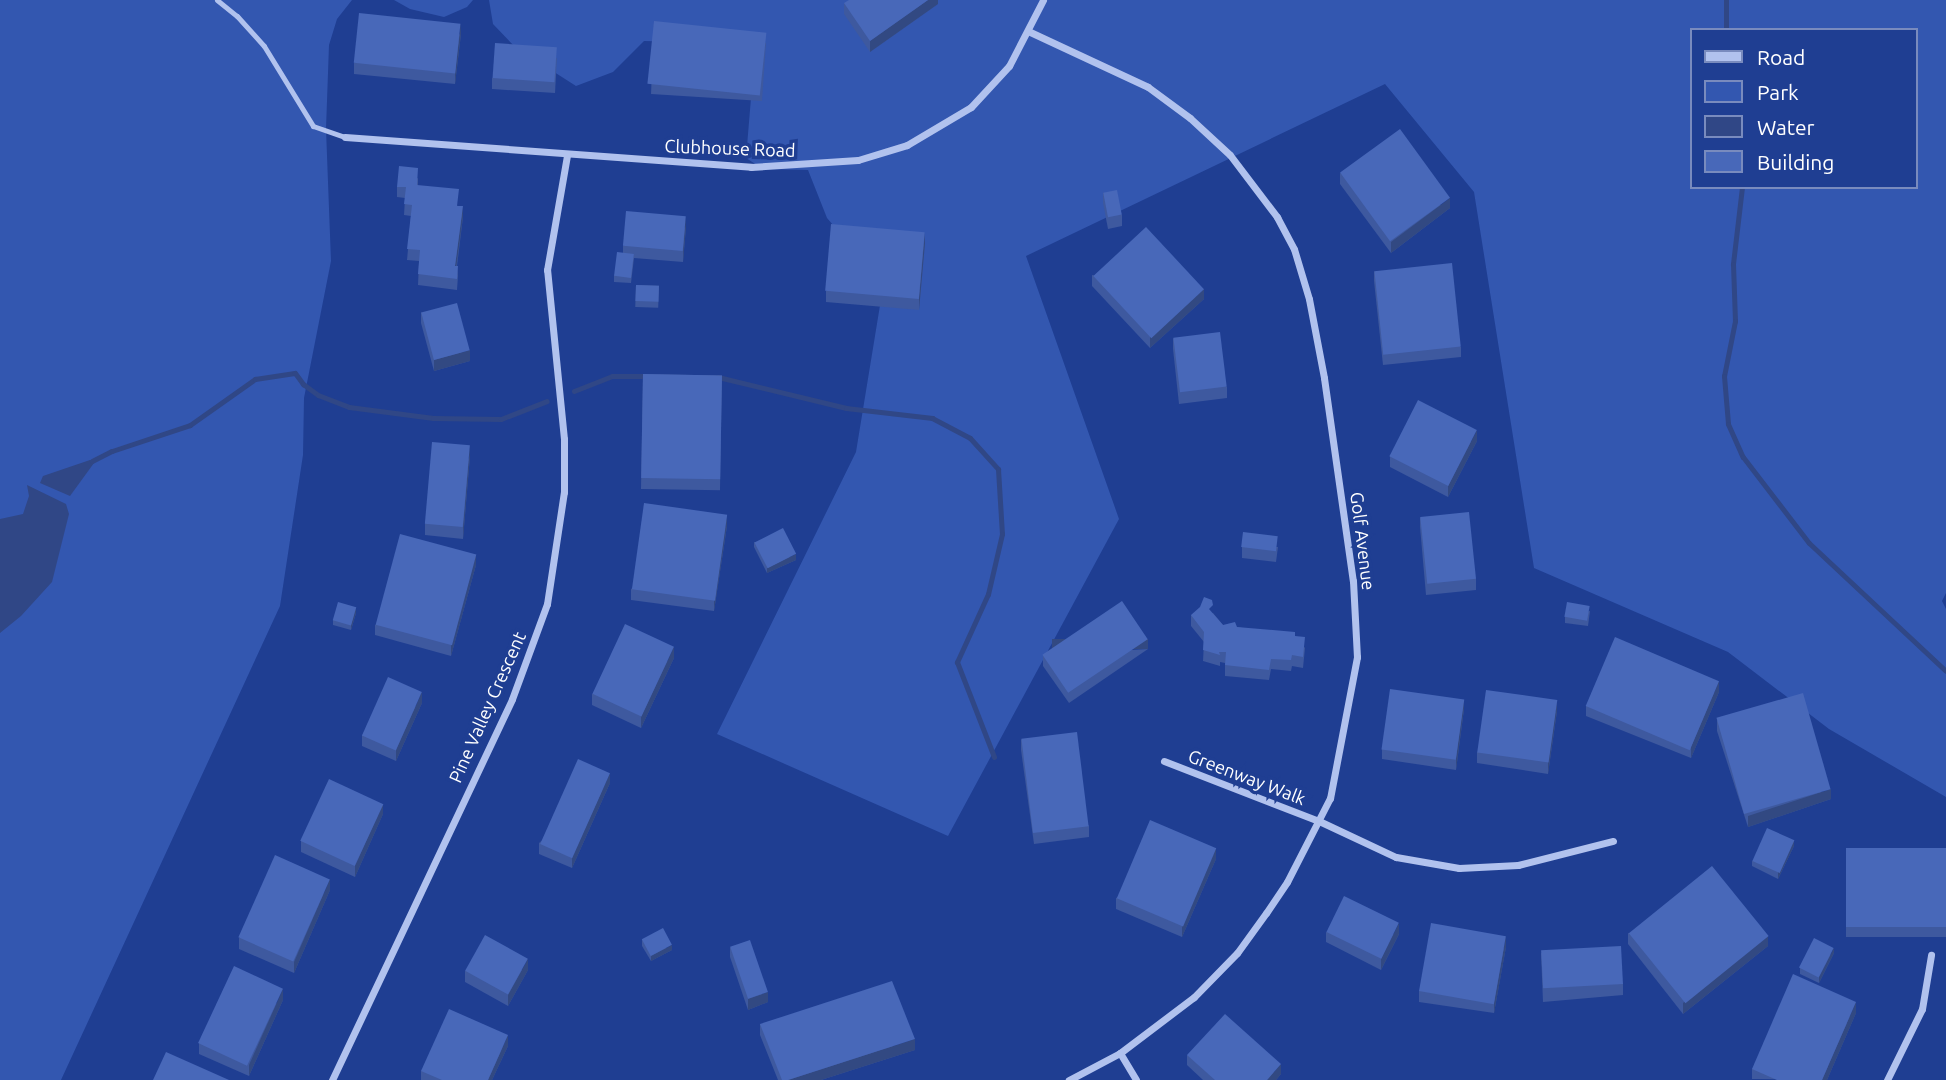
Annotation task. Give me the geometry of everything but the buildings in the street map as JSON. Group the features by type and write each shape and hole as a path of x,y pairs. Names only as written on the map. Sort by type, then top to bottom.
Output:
{"street":[{"name":"Clubhouse Road","path":"345,137 751,167 858,160 907,145 971,107 1009,66 1042,0"},
{"name":"Golf Avenue","path":"1028,32 1148,88 1190,118 1230,155 1277,217 1294,249 1309,299 1324,378 1353,580 1357,657 1330,798 1287,882 1237,953 1194,997 1120,1053 1069,1080"},
{"name":"Pine Valley Crescent","path":"332,1080 512,699 547,604 564,492 564,439 547,270 567,155"},
{"name":"Greenway Walk","path":"1164,761 1319,821 1396,857 1459,868 1518,865 1613,841"},
{"path":"1887,1080 1922,1009 1931,955"},
{"path":"1120,1053 1136,1080"}],"lane":[{"path":"216,0 237,16 264,46 313,125 345,137"}],"green space":[{"path":"0,0 352,0 337,19 329,45 326,129 331,261 304,398 303,455 280,606 61,1080 0,1080"},
{"path":"394,0 473,0 467,7 444,17 410,9"},
{"path":"489,0 1946,0 1946,593 1942,601 1946,609 1946,797 1829,729 1728,652 1534,568 1474,192 1385,84 1026,256 1119,519 948,836 717,734 856,452 892,232 840,233 827,218 808,170 763,169 746,158 752,86 685,42 644,41 613,72 576,86 515,47 493,24"}],"water":[{"path":"90,460 94,463 70,496 40,483 43,476"},
{"path":"27,485 66,504 69,514 52,582 21,616 0,633 0,519 23,514 29,496"}],"waterway":[{"path":"1726,0 1726,28"},
{"path":"1742,189 1733,264 1735,321 1724,376 1728,424 1743,457 1809,543 1946,671"},
{"path":"92,461 112,451 190,425 255,379 295,373 303,384 318,395 349,407 433,418 501,419 547,401"},
{"path":"574,391 612,376 649,376"},
{"path":"718,377 846,408 932,418 970,438 998,469 1002,534 988,594 957,662 994,757"}]}
